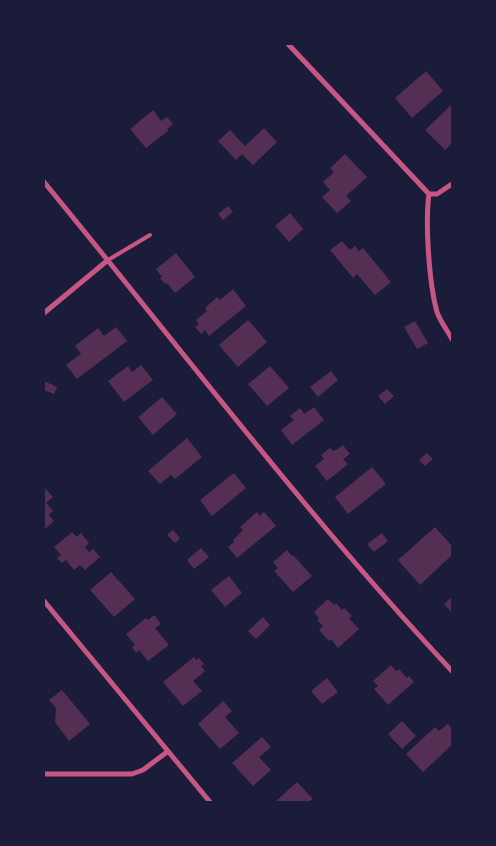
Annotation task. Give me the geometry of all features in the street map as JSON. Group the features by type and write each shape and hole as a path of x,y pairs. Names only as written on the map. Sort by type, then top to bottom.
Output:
{"street":[{"path":"288,44 429,194 437,194 452,184"},
{"path":"44,182 323,527 452,672"},
{"path":"429,194 427,215 436,306 440,318 452,339"},
{"path":"44,313 108,260"},
{"path":"44,601 210,802"},
{"path":"44,774 132,774 143,770 167,752"}],"lane":[{"path":"108,260 150,235"}],"building":[{"path":"426,71 443,91 412,118 395,98"},
{"path":"452,104 452,143 445,150 425,130"},
{"path":"153,110 161,121 167,117 173,124 167,129 169,130 146,148 130,129"},
{"path":"264,128 277,142 253,165 242,154 236,160 218,141 230,130 245,146"},
{"path":"345,154 367,177 346,196 351,201 337,213 322,197 330,190 323,182 334,172 330,168"},
{"path":"228,206 233,212 223,220 218,214"},
{"path":"290,213 303,229 289,242 275,226"},
{"path":"342,241 350,250 355,246 359,251 363,248 391,282 375,295 357,274 353,278 330,250"},
{"path":"176,253 195,277 175,293 160,278 162,277 156,269"},
{"path":"233,289 246,306 209,336 205,330 201,334 195,327 199,324 196,320 207,311 205,308 217,297 220,300"},
{"path":"248,320 267,342 238,367 219,345"},
{"path":"415,321 428,343 417,349 404,327"},
{"path":"116,327 127,341 77,379 66,365 81,354 75,346 98,328 104,336"},
{"path":"141,365 153,380 124,402 108,381 128,366 132,372"},
{"path":"270,366 289,388 267,406 248,384"},
{"path":"331,371 338,380 318,397 310,387"},
{"path":"44,381 57,387 54,394 44,390"},
{"path":"387,389 394,396 385,404 378,396"},
{"path":"162,397 177,414 153,435 138,417"},
{"path":"314,407 324,420 292,445 281,430 294,420 290,416 300,408 304,414"},
{"path":"187,438 202,457 175,479 171,475 160,484 148,471"},
{"path":"343,445 350,454 343,459 348,464 327,481 315,466 324,459 321,455 330,448 333,451"},
{"path":"427,453 433,459 425,466 419,460"},
{"path":"372,467 386,484 348,514 335,497"},
{"path":"234,473 246,488 212,516 200,500"},
{"path":"45,488 53,497 46,503 53,511 49,515 54,521 44,530"},
{"path":"257,512 260,516 264,512 276,526 237,558 228,547 243,530 240,527"},
{"path":"435,527 452,546 452,555 420,585 398,560"},
{"path":"173,530 180,538 175,543 167,535"},
{"path":"72,532 77,537 81,533 89,543 85,547 89,552 93,549 100,557 85,570 80,565 74,570 66,560 62,563 57,558 61,555 54,547"},
{"path":"382,533 388,541 374,552 367,544"},
{"path":"201,548 209,557 194,569 187,560"},
{"path":"287,550 312,576 293,592 274,571 278,568 273,562"},
{"path":"111,572 135,599 114,617 90,590"},
{"path":"229,576 242,593 225,607 211,590"},
{"path":"452,597 452,613 444,604"},
{"path":"328,599 334,605 336,603 342,610 344,608 352,616 349,618 359,629 338,648 331,639 329,641 319,630 323,626 317,620 319,618 314,612"},
{"path":"154,615 161,624 155,628 169,645 148,661 139,650 136,653 132,647 135,645 126,634 146,618 148,620"},
{"path":"263,617 270,625 256,639 248,631"},
{"path":"194,657 196,660 199,658 204,664 201,666 205,671 193,681 202,691 183,706 163,682"},
{"path":"391,665 396,671 399,669 407,678 409,676 414,682 388,705 374,689 378,686 373,681"},
{"path":"327,678 338,692 322,704 311,691"},
{"path":"62,690 90,724 69,741 55,722 56,708 49,700"},
{"path":"223,701 232,711 225,717 239,733 220,749 198,724"},
{"path":"402,721 416,736 402,749 388,734"},
{"path":"448,724 452,729 452,745 423,772 406,754 435,727 439,731"},
{"path":"262,737 271,747 259,757 271,770 253,786 232,763"},
{"path":"297,782 313,799 311,802 275,802"}]}
